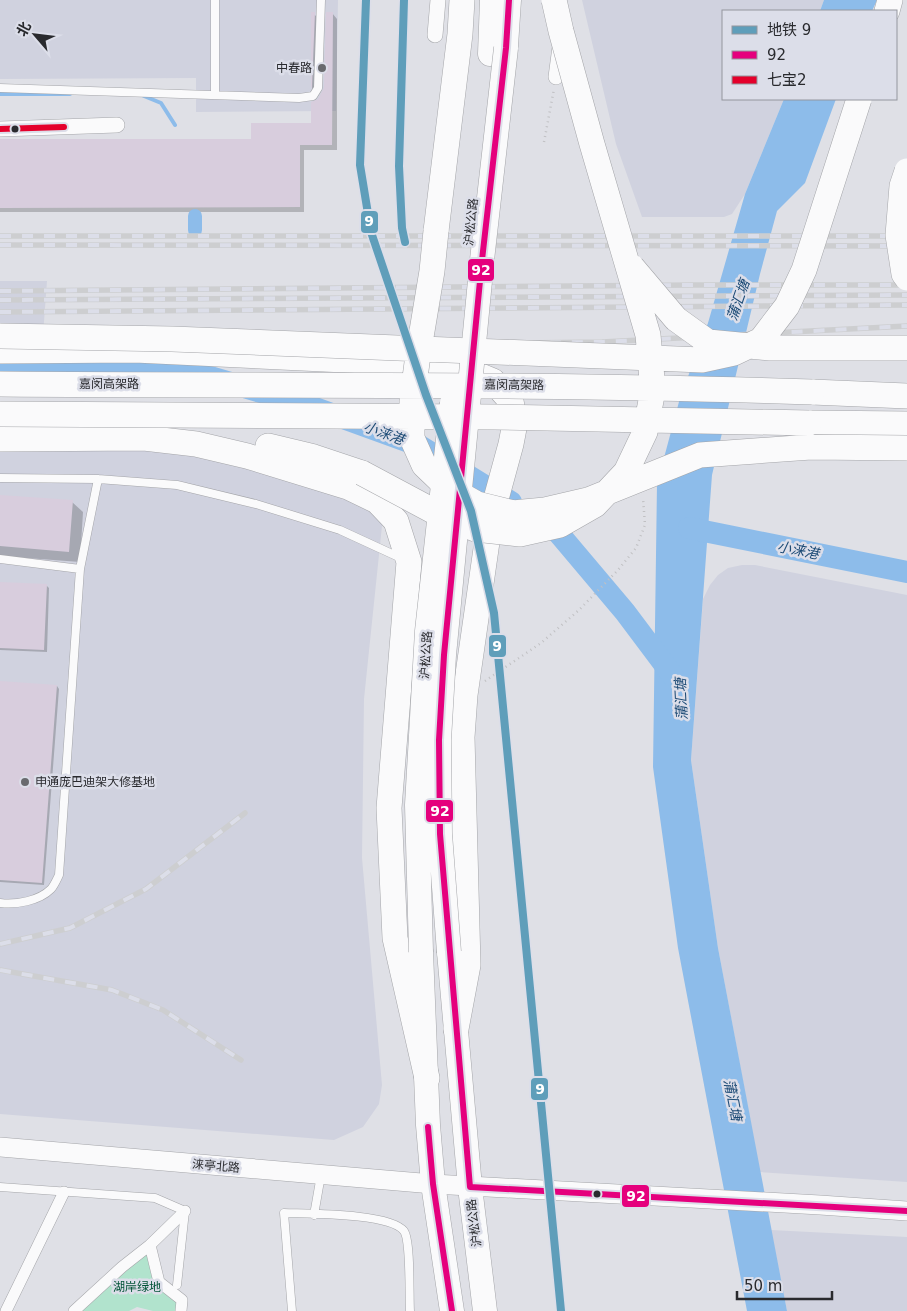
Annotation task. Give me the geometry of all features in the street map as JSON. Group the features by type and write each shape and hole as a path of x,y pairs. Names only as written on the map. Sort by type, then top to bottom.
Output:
{"highway":[{"path":"462,0 460,34 432,271 412,400 412,438 424,465 448,487 477,504 513,513 545,510 588,500 700,455 811,447 907,448"},
{"path":"0,425 113,424 211,433 314,457 362,473 435,512 475,529 520,534 560,525 595,505 626,472 644,432 653,390 648,335 592,144 554,0"},
{"path":"0,336 172,339 702,360 734,353 761,340 786,306 804,270 859,100"},
{"path":"907,171 902,186 898,235 904,274 907,278"},
{"path":"628,262 676,319 708,342 770,348 907,348"},
{"path":"0,351 135,350 430,364 464,370 493,380 511,401 514,423 510,448 490,521 465,696 462,737 468,965 456,1029"},
{"name":"嘉闵高架路","path":"0,384 662,387 907,396"},
{"path":"0,414 466,417 907,424"},
{"path":"0,439 144,438 196,444 255,459 348,487 377,501 396,521 409,562 389,808 395,938 427,1078"}],"main road":[{"name":"沪松公路","path":"452,1311 433,1184 428,1125 417,805 427,631 490,54 492,0"},
{"name":"沪松公路","path":"485,1311 470,1186 449,952 440,834 439,740 444,655 482,260 506,48 509,0"}],"street":[{"path":"435,35 438,0"},
{"path":"556,77 565,0"},
{"path":"0,130 117,125"},
{"name":"涞亭北路","path":"0,1147 433,1184 907,1211"},
{"path":"6,1311 64,1192"},
{"path":"74,1311 122,1267 150,1245 185,1211"},
{"path":"150,1245 159,1282 182,1300 180,1311"}],"lane":[{"path":"215,0 215,95"},
{"path":"0,88 299,98 313,96 318,88 321,0"},
{"path":"0,478 98,479 177,485 256,504 340,530 409,562"},
{"path":"0,903 23,902 39,896 52,889 59,875 80,569 98,479"},
{"path":"0,559 80,569"},
{"path":"314,1215 321,1175"},
{"path":"0,1187 155,1198 185,1211 177,1284"},
{"path":"292,1311 284,1213 374,1218 390,1222 404,1231 408,1244 410,1311"}],"path":[{"path":"544,142 556,77"},
{"path":"465,696 541,643 578,610 618,570"}],"shaded area":[{"path":"0,0 338,0 336,111 196,112 196,78 0,79"},
{"path":"582,0 824,0 820,10 722,10 722,100 784,100 745,194 732,214 724,217 642,217 616,144"},
{"path":"0,281 47,281 43,335 0,336"},
{"path":"0,443 144,443 385,497 364,699 362,858 382,1085 379,1104 363,1127 334,1140 0,1114"},
{"path":"755,565 907,595 907,1182 760,1172 718,948 691,760 703,599 718,575 728,568"},
{"path":"771,1230 907,1237 907,1311 787,1311"}],"green space":[{"name":"湖岸绿地","path":"145,1254 150,1258 154,1274 179,1302 178,1311 153,1311 137,1307 129,1311 80,1311"}],"water":[{"path":"824,0 877,0 872,10 820,10"},
{"name":"蒲汇塘","path":"784,100 836,100 805,183 777,211 712,475 691,760 718,948 787,1311 747,1311 678,948 653,767 657,484 680,398 708,323 745,194"}],"building":[{"path":"311,12 315,12 311,89"},
{"name":"中春路","path":"326,12 333,12 332,145 300,145 300,207 0,208 0,139 251,139 251,123 311,123 311,102 318,99 324,88"},
{"path":"0,495 73,500 69,552 0,546"},
{"path":"0,582 47,584 44,650 0,648"},
{"name":"申通庞巴迪架大修基地","path":"0,681 57,685 42,883 0,880"}],"waterway":[{"path":"0,94 70,94"},
{"path":"144,96 161,103 175,125"},
{"path":"195,216 195,230"},
{"path":"190,361 190,371"},
{"name":"小涞港","path":"0,369 190,371 318,409 420,446 511,502"},
{"name":"小涞港","path":"538,519 555,529 625,612 673,676"},
{"name":"小涞港","path":"689,528 907,572"}],"railway":[{"path":"0,236 907,236"},
{"path":"0,245 907,246"},
{"path":"0,291 907,285"},
{"path":"0,300 907,295"},
{"path":"0,312 907,305"},
{"path":"0,330 521,343 602,342 907,326"},
{"path":"0,944 70,928 146,889 245,813"},
{"path":"0,970 112,990 163,1010 241,1060"}],"metro line":[{"name":"9","path":"366,0 360,165 371,232 426,395 471,511 494,613 561,1311"},
{"name":"9","path":"404,0 399,166 402,228 405,242"}],"transit line":[{"name":"92","path":"509,0 506,48 482,260 444,655 439,740 440,834 470,1187 907,1211"},
{"name":"七宝2","path":"0,129 64,127"},
{"name":"92","path":"428,1127 433,1184 452,1311"}],"place":[{"name":"中春路","path":"322,68"},
{"name":"申通庞巴迪架大修基地","path":"25,782"}]}
